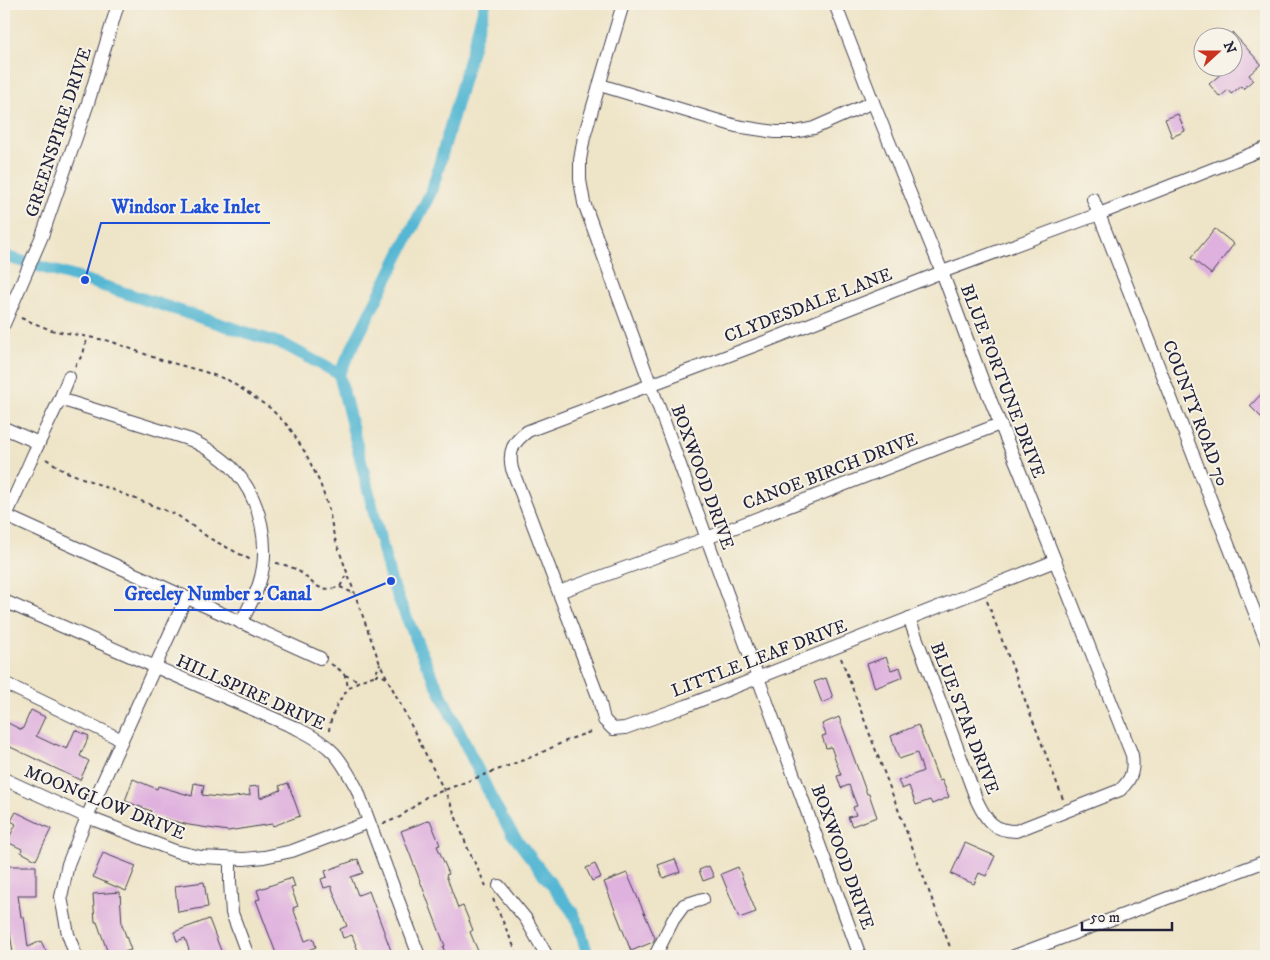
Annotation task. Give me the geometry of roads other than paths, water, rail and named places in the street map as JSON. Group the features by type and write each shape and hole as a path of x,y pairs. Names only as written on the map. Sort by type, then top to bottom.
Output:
{"street":[{"name":"GREENSPIRE DRIVE","path":"6,318 42,236 88,103 118,4"},
{"name":"BOXWOOD DRIVE","path":"623,4 584,137 580,160 580,180 584,203 860,956"},
{"name":"BLUE FORTUNE DRIVE","path":"835,4 942,272 982,382 1132,754 1133,772 1129,782 1120,790 1016,831 1004,831 994,826"},
{"path":"600,85 736,126 775,132 795,132 814,128 873,102"},
{"name":"CLYDESDALE LANE","path":"559,592 510,460 517,440 528,431 767,341 942,272 1099,214 1266,148"},
{"name":"COUNTY ROAD 70","path":"1093,199 1266,641"},
{"path":"69,377 5,516 320,658"},
{"path":"60,399 191,440 223,459 235,470 247,486 255,504 262,534 262,562 259,583 241,623"},
{"name":"CANOE BIRCH DRIVE","path":"559,592 707,538 1000,424"},
{"path":"4,428 39,443"},
{"name":"LITTLE LEAF DRIVE","path":"559,592 604,720 613,729 625,728 1055,561"},
{"path":"76,956 63,916 61,897 68,864 86,817 186,598"},
{"name":"HILLSPIRE DRIVE","path":"4,601 318,739 332,750 346,768 356,789 419,956"},
{"name":"BLUE STAR DRIVE","path":"909,618 983,816 994,826"},
{"path":"4,683 122,740"},
{"name":"MOONGLOW DRIVE","path":"4,779 86,817 174,851 201,857 264,857 292,851 368,822"},
{"path":"230,858 232,913 248,956"},
{"path":"1014,956 1266,861"},
{"path":"499,886 526,919 547,956"},
{"path":"656,956 673,920 684,905 703,898"}],"waterway":[{"path":"485,4 432,190 339,374 391,581 426,663 495,805 511,832 572,911 579,926 588,956"},
{"path":"4,256 85,280 285,345 339,374"}],"place":[{"name":"Windsor Lake Inlet","path":"85,280"},
{"name":"Greeley Number 2 Canal","path":"391,581"}]}
